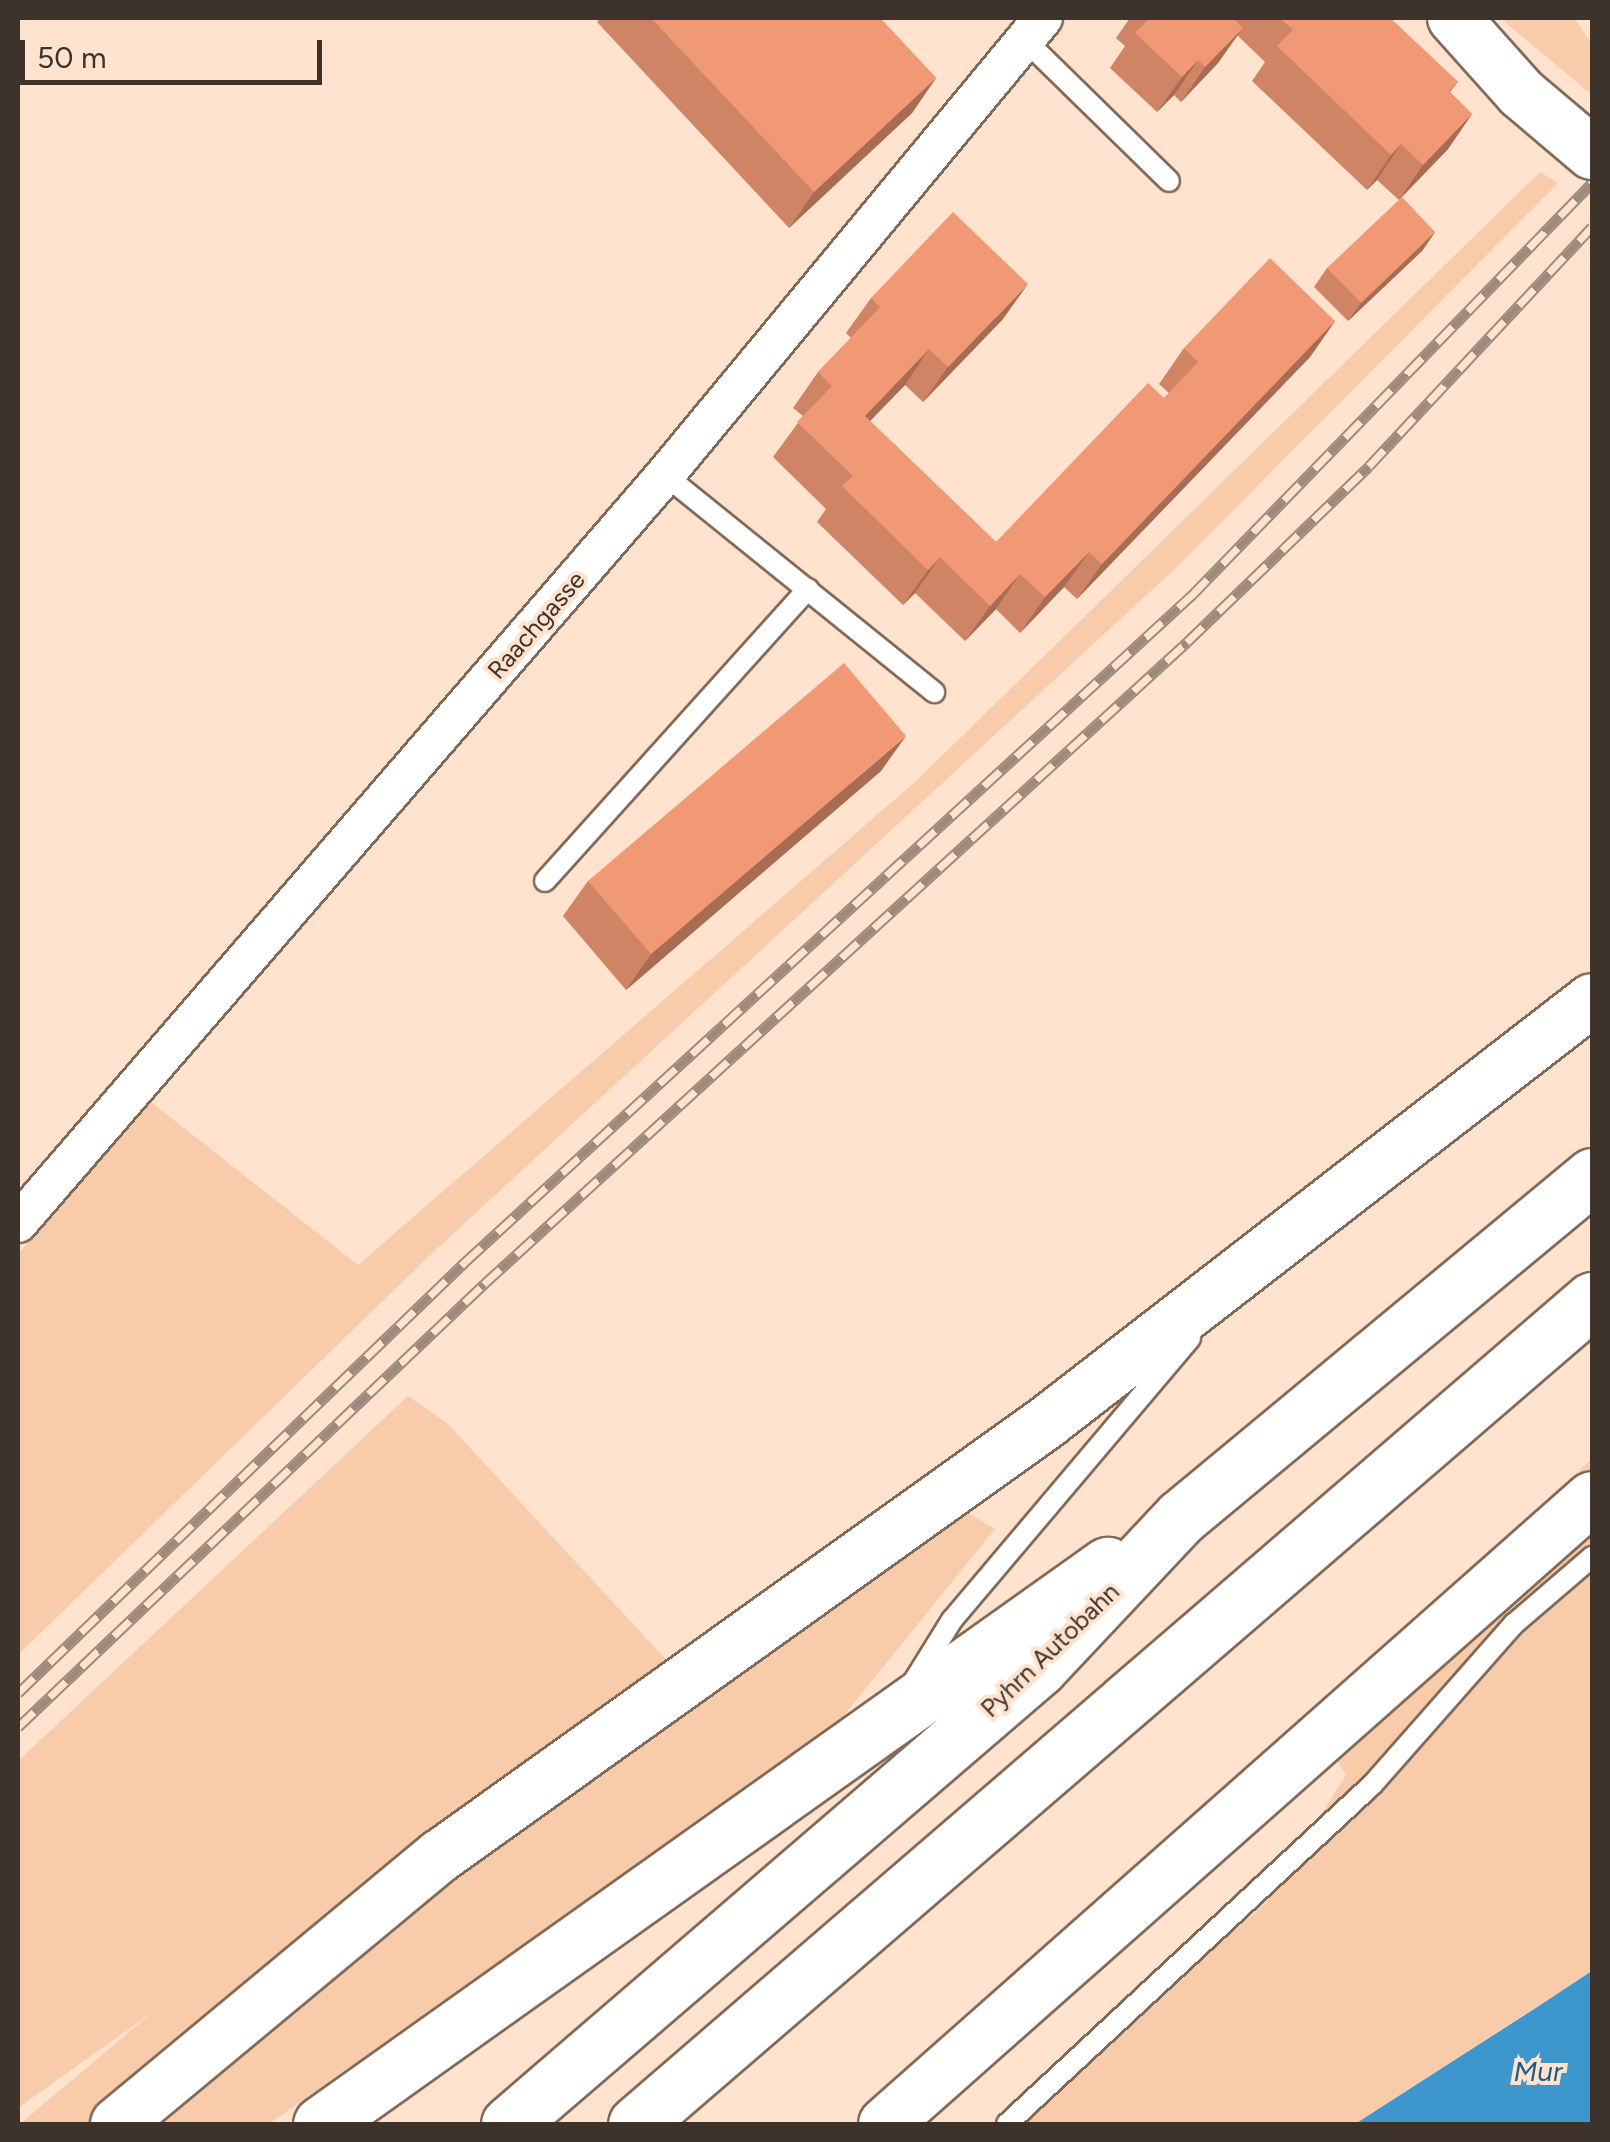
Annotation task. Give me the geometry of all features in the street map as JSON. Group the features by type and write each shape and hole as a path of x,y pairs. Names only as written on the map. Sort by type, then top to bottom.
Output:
{"highway":[{"name":"Pyhrn Autobahn","path":"508,2124 1039,1668 1181,1517 1592,1176"},
{"path":"636,2124 1592,1300"},
{"path":"321,2124 888,1720 1181,1517"}],"main road":[{"path":"1454,18 1592,152"},
{"path":"116,2124 440,1856 1265,1255 1592,1000"},
{"path":"884,2124 1592,1498"}],"street":[{"name":"Raachgasse","path":"21,1212 665,475 1035,30"}],"lane":[{"path":"1035,30 1170,181"},
{"path":"665,475 934,692"},
{"path":"546,880 808,589"},
{"path":"888,1720 952,1620 1265,1255"},
{"path":"1007,2124 1372,1786 1514,1624 1592,1557"}],"shaded area":[{"path":"1500,18 1574,18 1592,44 1592,95"},
{"path":"1540,172 1558,183 1178,566 429,1256 18,1655 18,1254 151,1102 358,1265 915,782"},
{"path":"408,1396 447,1423 673,1667 95,2124 20,2124 153,2012 18,2108 18,1761"},
{"path":"1592,1459 1592,1971 1355,2124 1009,2124 1264,1905 1346,1775 1310,1716"},
{"path":"958,1507 995,1529 837,1724 269,2124 148,2124 372,1940"}],"water":[{"name":"Mur","path":"1592,1971 1592,2124 1355,2124 1531,2011"}],"building":[{"path":"651,18 880,18 936,78 814,192"},
{"path":"1150,18 1235,18 1243,28 1205,67 1198,60 1182,77 1135,33"},
{"path":"1280,18 1390,18 1458,82 1448,91 1472,114 1423,165 1401,144 1391,155 1277,46 1293,30"},
{"path":"1402,197 1435,232 1361,303 1327,268"},
{"path":"953,212 1028,284 948,367 929,349 865,416 996,542 1148,383 1164,398 1198,362 1184,348 1270,258 1335,321 1102,564 1089,552 1045,597 1020,574 990,606 940,557 928,570 842,486 853,476 797,422 832,386 818,372 880,307 871,298"},
{"path":"844,663 906,736 651,954 588,881"}],"railway":[{"path":"18,1693 465,1262 1192,595 1592,183"},
{"path":"18,1727 484,1284 1187,642 1369,466 1592,227"}]}
